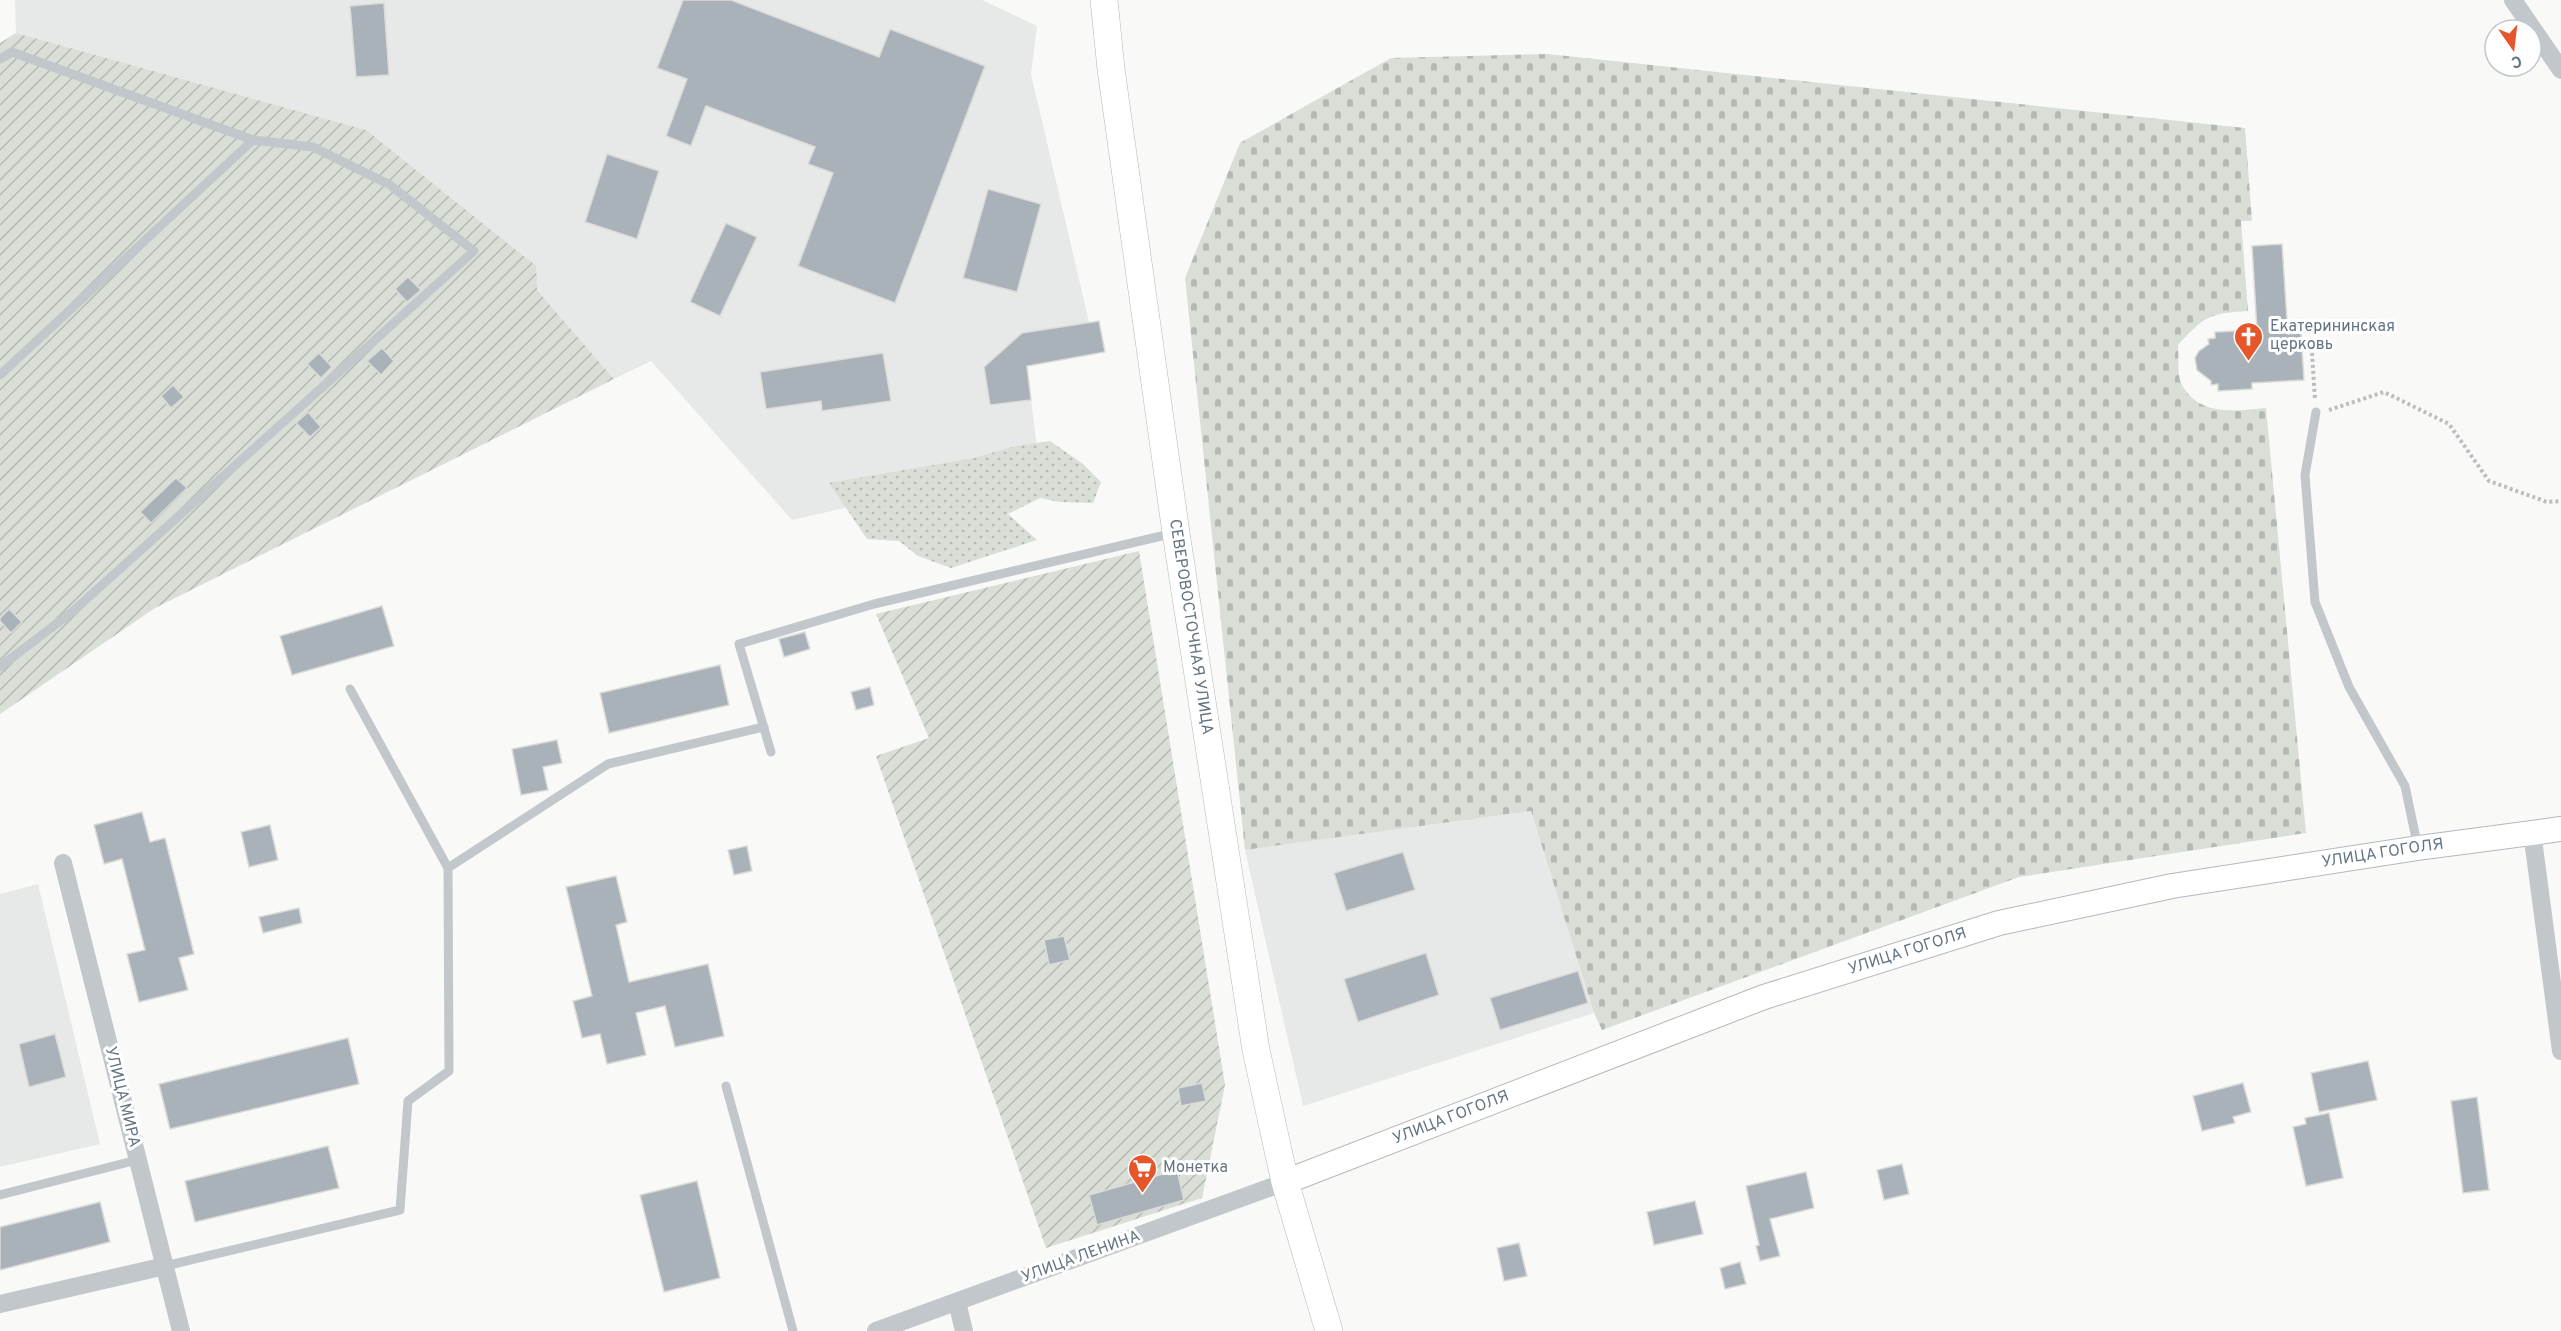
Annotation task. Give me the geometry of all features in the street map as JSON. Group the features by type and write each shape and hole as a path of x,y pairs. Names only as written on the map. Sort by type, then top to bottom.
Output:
{"main road":[{"name":"СЕВЕРОВОСТОЧНАЯ УЛИЦА","path":"1104,0 1111,69 1176,532 1256,1050 1286,1182 1329,1331"}],"street":[{"path":"2513,0 2561,70"},
{"name":"УЛИЦА ГОГОЛЯ","path":"1286,1182 1764,997 1999,923 2172,886 2418,848 2561,829"},
{"path":"2532,832 2561,1051"},
{"name":"УЛИЦА МИРА","path":"63,863 181,1331"},
{"name":"УЛИЦА ЛЕНИНА","path":"876,1331 1286,1182"},
{"path":"0,1304 165,1266"},
{"path":"957,1302 964,1331"}],"lane":[{"path":"0,58 12,52 253,140 313,147 390,185 474,251 72,612 0,668"},
{"path":"0,375 253,140"},
{"path":"2316,412 2305,474 2315,603 2349,687 2405,786 2418,848"},
{"path":"771,752 740,644 874,604 1176,532"},
{"path":"165,1266 399,1210 408,1101 449,1071 448,868 350,689"},
{"path":"448,868 608,764 764,727"},
{"path":"726,1086 793,1331"},
{"path":"0,1195 137,1160"}],"path":[{"path":"2312,353 2316,412 2349,405 2384,392 2450,424 2489,481 2547,502 2561,501"}],"shaded area":[{"path":"15,0 982,0 1037,26 1031,74 1089,322 1099,321 1105,352 1043,363 1041,348 1025,351 1039,464 792,520 651,361 614,379 537,290 366,130 16,33"},
{"path":"1531,811 1594,1013 1303,1106 1245,850"},
{"path":"38,884 100,1144 0,1167 0,894"}],"green space":[{"path":"16,33 366,130 536,266 537,290 614,379 155,608 0,714 0,43"},
{"path":"1548,54 2245,128 2252,221 2241,221 2248,311 2216,315 2202,322 2178,345 2179,370 2181,383 2188,394 2207,407 2230,410 2266,408 2306,833 2019,877 1602,1030 1594,1013 1531,811 1245,850 1185,278 1240,143 1391,58"},
{"path":"1050,441 1083,464 1101,482 1093,503 1060,502 1040,498 1008,514 1037,540 951,568 918,556 899,541 867,539 829,483 974,458 1016,446"},
{"path":"1139,551 1225,1085 1202,1198 1046,1248 876,756 929,738 876,614"}],"building":[{"path":"683,0 731,0 879,57 890,29 985,66 895,303 798,266 833,173 808,164 815,147 706,106 691,146 666,136 687,79 657,68"},
{"path":"384,3 389,75 356,77 350,6"},
{"path":"607,154 659,171 637,239 585,222"},
{"path":"988,189 1041,204 1017,292 963,278"},
{"path":"726,223 757,237 720,316 690,302"},
{"name":"Екатерининская церковь","path":"2282,244 2288,334 2301,333 2304,380 2252,383 2252,389 2218,391 2218,384 2211,385 2211,381 2197,370 2195,358 2199,351 2209,344 2208,339 2215,338 2215,332 2257,330 2252,246"},
{"path":"408,277 421,290 407,302 395,289"},
{"path":"1099,321 1105,352 1027,366 1031,400 990,405 984,367 1022,333"},
{"path":"382,348 394,361 381,375 367,361"},
{"path":"319,353 332,367 321,378 307,364"},
{"path":"883,353 891,401 822,411 821,401 766,409 760,372"},
{"path":"173,385 184,397 171,408 161,396"},
{"path":"308,412 321,427 310,437 296,423"},
{"path":"176,478 187,488 151,523 140,512"},
{"path":"382,606 394,646 292,675 280,636"},
{"path":"9,609 22,622 11,633 0,621"},
{"path":"805,632 810,649 784,657 779,639"},
{"path":"720,665 729,705 609,733 600,693"},
{"path":"870,687 874,705 856,710 851,692"},
{"path":"557,740 562,763 543,767 548,790 521,795 512,749"},
{"path":"142,812 150,842 165,838 194,954 179,958 188,990 139,1002 127,954 145,950 122,859 104,864 94,825"},
{"path":"270,825 278,860 249,867 241,832"},
{"path":"747,846 752,871 734,875 728,850"},
{"path":"1403,852 1415,890 1346,911 1334,873"},
{"path":"616,876 627,922 616,925 629,982 708,964 724,1036 675,1047 665,1006 636,1013 646,1055 607,1064 600,1034 582,1038 573,1001 592,996 566,887"},
{"path":"299,908 302,923 263,933 259,917"},
{"path":"1064,936 1070,960 1049,965 1044,940"},
{"path":"1426,953 1439,995 1358,1022 1344,979"},
{"path":"1578,971 1588,1003 1500,1030 1490,998"},
{"path":"55,1034 66,1077 29,1087 19,1044"},
{"path":"348,1038 359,1084 170,1129 159,1084"},
{"path":"2368,1061 2377,1100 2319,1112 2311,1073"},
{"path":"1202,1083 1206,1101 1181,1106 1178,1088"},
{"path":"2243,1083 2251,1112 2233,1117 2235,1123 2202,1131 2193,1096"},
{"path":"2477,1097 2489,1190 2463,1193 2451,1101"},
{"path":"2329,1113 2343,1178 2306,1186 2293,1127 2306,1124 2305,1118"},
{"path":"328,1146 339,1188 195,1222 185,1181"},
{"path":"1902,1164 1909,1194 1884,1200 1877,1170"},
{"path":"1177,1170 1184,1200 1097,1225 1089,1195"},
{"path":"1806,1172 1814,1208 1770,1219 1780,1256 1760,1261 1756,1246 1759,1245 1746,1186"},
{"path":"697,1181 720,1278 664,1292 640,1195"},
{"path":"1695,1201 1703,1234 1654,1245 1647,1212"},
{"path":"100,1202 110,1242 0,1270 0,1227"},
{"path":"1519,1243 1527,1276 1504,1281 1497,1248"},
{"path":"1740,1262 1746,1284 1725,1289 1720,1268"}],"place":[{"name":"Екатерининская церковь","path":"2249,362"},
{"name":"Монетка","path":"1142,1194"}]}
